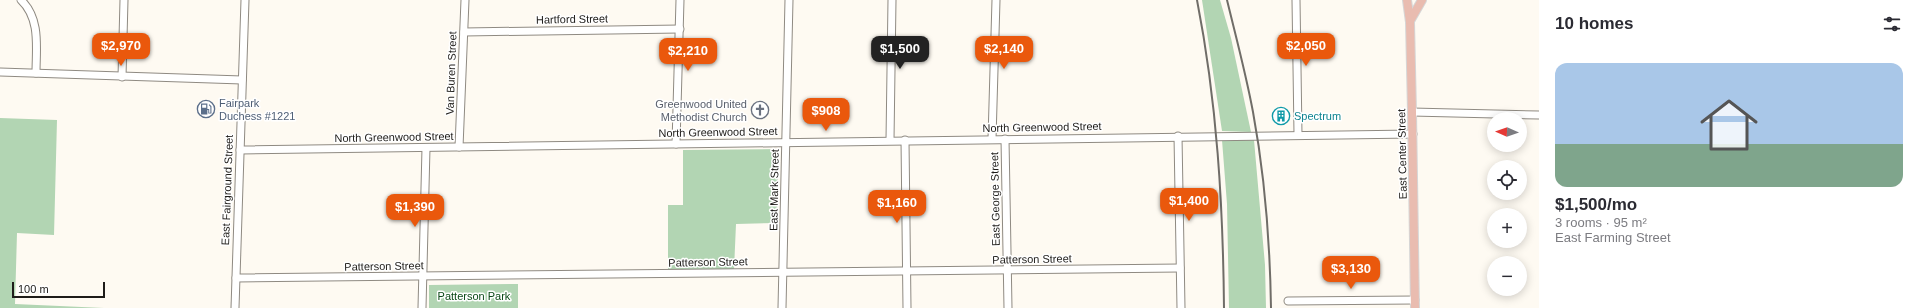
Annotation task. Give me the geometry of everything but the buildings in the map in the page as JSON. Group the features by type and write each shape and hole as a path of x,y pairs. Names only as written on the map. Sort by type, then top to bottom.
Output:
{"main road":[{"name":"East Center Street","path":"1407,0 1410,22 1413,134 1415,304"},
{"path":"1410,22 1422,0"}],"street":[{"path":"21,0 30,13 35,25 37,36 36,73"},
{"path":"122,77 124,0"},
{"name":"East Fairground Street","path":"235,308 245,0"},
{"name":"Van Buren Street","path":"460,147 465,0"},
{"path":"676,144 680,0"},
{"name":"East Mark Street","path":"782,308 789,0"},
{"path":"890,140 892,0"},
{"name":"East George Street","path":"992,139 996,0"},
{"path":"1296,0 1298,134"},
{"name":"Hartford Street","path":"464,32 680,29"},
{"path":"0,72 242,80"},
{"path":"1412,112 1539,115"},
{"name":"North Greenwood Street","path":"240,150 1298,134 1413,134"},
{"path":"1178,136 1181,308"},
{"name":"East George Street","path":"1005,139 1008,308"},
{"path":"905,140 907,308"},
{"path":"422,308 426,148"},
{"name":"Patterson Street","path":"236,278 1180,268"},
{"path":"1288,301 1415,304"}],"green space":[{"path":"1202,0 1220,0 1231,38 1251,132 1222,131"},
{"path":"0,118 57,120 54,235 17,233 15,304 104,308 0,308"},
{"path":"1222,140 1254,140 1265,265 1266,308 1229,308 1227,204"},
{"path":"778,149 777,223 736,224 734,270 668,271 668,205 683,205 683,150"},
{"name":"Patterson Park","path":"518,284 518,308 429,308 429,285"}],"railway":[{"path":"1197,0 1210,77 1218,153 1224,308"},
{"path":"1227,0 1250,98 1261,161 1268,234 1271,308"}],"place":[{"name":"Fairpark Duchess #1221","path":"206,109"},
{"name":"Greenwood United Methodist Church","path":"760,110"},
{"name":"Spectrum","path":"1281,116"}]}
